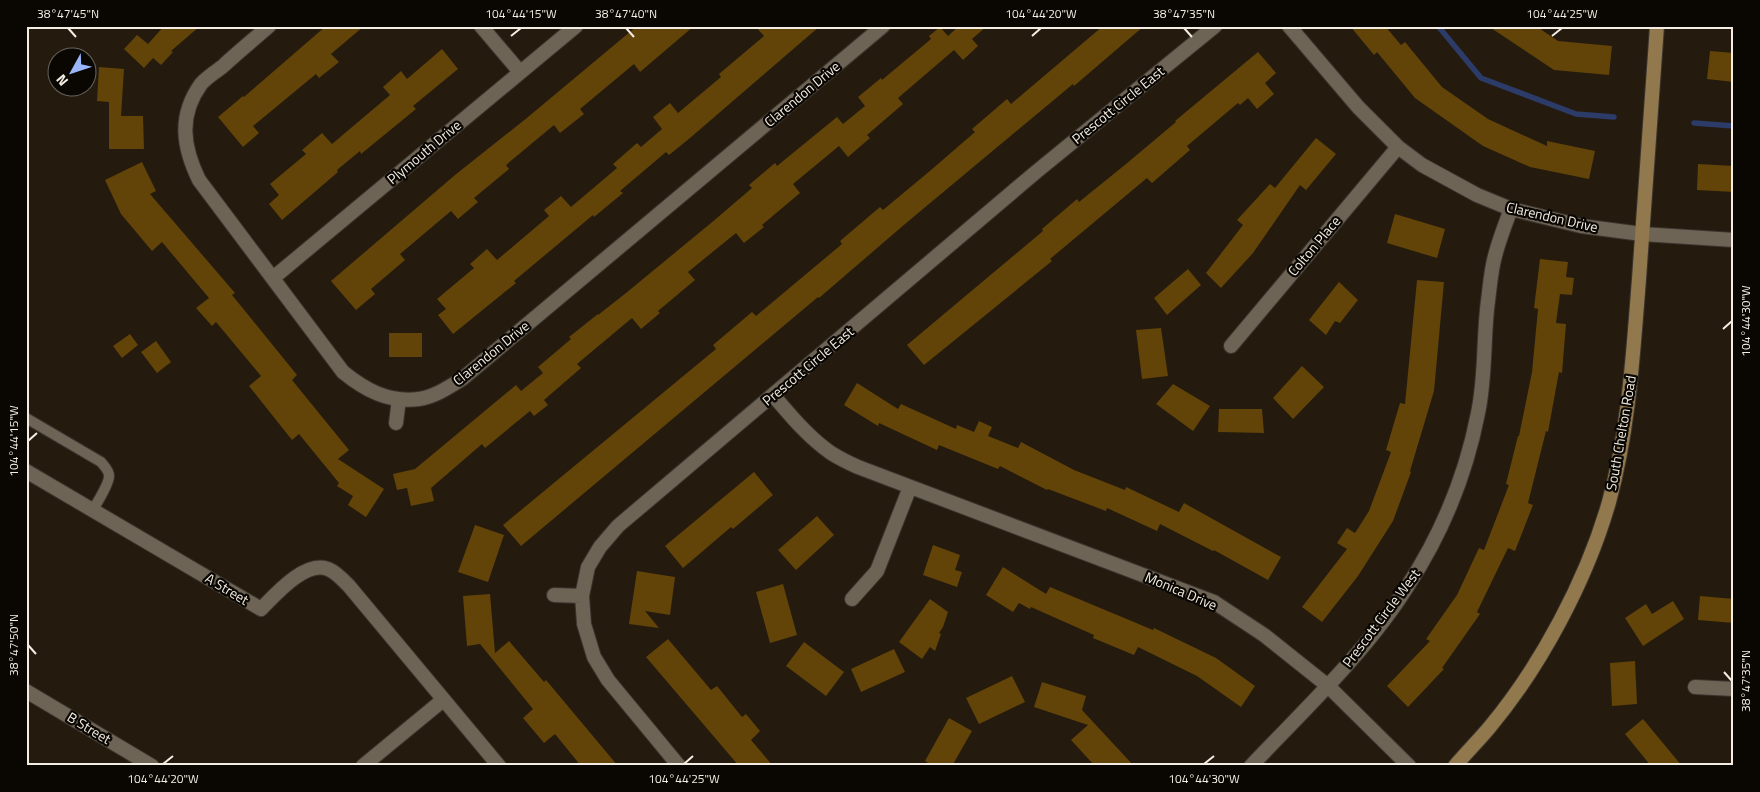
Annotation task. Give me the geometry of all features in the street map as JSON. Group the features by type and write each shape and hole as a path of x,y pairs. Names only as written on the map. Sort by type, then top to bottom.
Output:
{"main road":[{"name":"South Chelton Road","path":"1455,766 1490,728 1519,689 1552,635 1594,546 1608,502 1619,460 1630,395 1657,26"}],"street":[{"name":"Clarendon Drive","path":"269,26 202,83 191,103 185,121 186,142 190,161 199,180 343,372 380,395 399,399 420,399 441,392 462,379 883,26"},
{"path":"480,26 520,72"},
{"name":"Plymouth Drive","path":"273,278 576,26"},
{"name":"Prescott Circle East","path":"679,766 608,680 594,657 584,624 582,596 588,567 600,547 618,526 1036,172 1215,26"},
{"name":"Clarendon Drive","path":"1289,26 1358,107 1398,147 1422,165 1447,180 1510,209 1581,226 1642,234 1734,240"},
{"name":"Colton Place","path":"1231,346 1398,147"},
{"name":"Prescott Circle West","path":"1251,766 1328,686 1378,626 1407,588 1432,545 1453,499 1466,460 1478,413 1485,361 1488,303 1492,272 1495,256 1510,209"},
{"name":"Monica Drive","path":"773,395 796,423 832,453 858,467 1214,602 1264,635 1328,686 1409,766"},
{"path":"396,423 399,399"},
{"name":"A Street","path":"26,471 261,609 286,584 300,575 313,569 327,568 338,575 349,586 499,766"},
{"path":"852,599 877,571 910,488"},
{"path":"554,595 582,596"},
{"path":"1695,687 1734,689"},
{"name":"B Street","path":"26,691 152,766"},
{"path":"363,766 443,700"}],"lane":[{"path":"26,418 101,462 107,469 108,482 93,510"}],"building":[{"path":"164,26 200,26 171,51 173,52 161,65 153,58 144,68 124,49 137,35 148,44"},
{"path":"326,26 364,26 331,54 339,62 319,78 316,74 253,126 259,133 243,147 218,117"},
{"path":"637,26 694,26 640,72 634,64 580,109 584,114 560,133 554,125 506,165 509,169 474,198 478,202 458,219 451,211 400,254 405,260 371,289 375,294 356,310 331,281 455,175"},
{"path":"755,26 820,26 690,138 669,155 666,152 620,191 623,193 594,217 593,215 514,281 516,283 453,334 438,315 446,309 437,299 474,268 470,264 487,249 497,260 549,216 544,210 561,196 571,207 617,168 613,164 637,143 641,147 662,129 653,117 670,103 678,113 721,77 719,74 764,36"},
{"path":"959,26 987,26 972,39 978,46 963,60 954,50 898,98 903,104 867,135 870,138 848,157 839,146 793,184 800,193 762,225 764,227 744,243 736,233 688,272 695,280 658,311 660,313 641,329 632,318 577,364 581,368 544,400 548,405 534,416 530,411 485,448 482,444 431,488 434,501 411,506 407,488 397,490 393,474 415,469 516,385 521,391 543,373 538,367 571,339 569,337 711,223 752,188 749,185 775,163 777,166 837,117 843,124 865,106 858,97 881,78 882,80 931,39 929,36 940,27 948,36"},
{"path":"1103,26 1144,26 521,546 503,525 716,349 713,345 752,312 756,316 842,244 840,241 880,207 883,210 931,170 975,132 972,129 1007,99 1011,104"},
{"path":"1350,26 1385,26 1401,45 1405,42 1442,87 1488,119 1547,146 1547,141 1595,151 1589,179 1530,167 1483,146 1415,98 1377,52 1374,55"},
{"path":"1488,26 1536,26 1558,41 1612,46 1609,75 1554,70"},
{"path":"442,49 458,69 413,106 416,109 361,154 360,151 337,170 338,172 282,220 269,204 279,195 270,184 306,154 302,150 322,133 332,144 390,95 383,87 401,71 407,79"},
{"path":"1710,51 1734,53 1734,82 1707,79"},
{"path":"1258,52 1276,73 1265,83 1274,94 1257,109 1248,98 1240,105 1238,103 1187,146 1190,150 1152,183 1147,178 1050,259 1052,261 924,365 907,345 1043,231 1042,229 1077,199 1079,202 1126,164"},
{"path":"99,67 124,69 121,116 143,116 144,149 109,149 109,102 97,101"},
{"path":"1316,138 1336,154 1306,190 1300,185 1253,253 1221,288 1206,273 1243,225 1237,220 1270,184 1275,188"},
{"path":"142,162 156,191 150,194 235,293 232,295 297,375 292,380 349,450 338,459 384,489 366,517 348,505 353,496 337,486 339,483 299,434 292,440 249,386 261,376 216,322 212,326 196,308 209,298 162,242 152,251 121,214 105,180"},
{"path":"1698,164 1734,166 1734,192 1697,190"},
{"path":"1395,214 1445,229 1437,258 1387,243"},
{"path":"1540,259 1568,262 1566,277 1574,278 1572,295 1560,294 1556,323 1566,324 1562,373 1559,372 1548,432 1546,431 1528,503 1533,505 1515,551 1508,548 1477,612 1480,614 1442,668 1444,669 1408,707 1387,686 1430,641 1426,639 1457,595 1479,548 1484,550 1509,485 1506,484 1519,436 1532,372 1538,309 1534,308"},
{"path":"1188,269 1201,285 1167,315 1154,298"},
{"path":"1417,280 1444,282 1434,391 1411,472 1393,521 1358,576 1322,622 1302,607 1347,549 1337,543 1347,528 1355,533 1369,511 1391,452 1386,450 1400,403 1405,404"},
{"path":"1339,282 1358,300 1340,323 1335,321 1326,335 1309,320"},
{"path":"1161,328 1168,376 1142,379 1136,330"},
{"path":"389,333 422,333 422,357 389,357"},
{"path":"130,334 138,345 122,358 113,346"},
{"path":"156,341 171,362 157,373 141,352"},
{"path":"1302,366 1324,387 1293,419 1273,398"},
{"path":"857,383 898,409 901,404 956,429 957,425 974,432 979,421 992,427 988,436 1018,448 1021,442 1074,470 1125,490 1126,487 1179,512 1184,503 1281,557 1268,580 1214,550 1160,524 1157,531 1107,508 1106,511 1047,490 1000,466 998,469 939,445 937,450 879,423 878,426 844,405"},
{"path":"1173,384 1210,406 1193,431 1156,404"},
{"path":"1219,409 1262,409 1264,433 1218,432"},
{"path":"754,472 773,495 733,529 731,527 683,568 665,546"},
{"path":"817,516 834,535 796,570 778,550"},
{"path":"475,525 504,535 488,582 458,572"},
{"path":"933,545 960,555 955,570 962,572 957,587 923,575"},
{"path":"1003,567 1046,594 1050,587 1153,630 1154,628 1216,658 1255,686 1241,707 1197,676 1138,647 1134,655 1093,638 1094,635 1019,603 1013,612 986,595"},
{"path":"637,571 675,577 670,615 645,611 659,628 629,624"},
{"path":"783,584 797,635 770,643 756,592"},
{"path":"490,594 495,653 509,641 544,682 546,680 618,766 581,766 555,734 544,743 523,718 533,709 480,644 467,646 463,596"},
{"path":"1700,596 1734,599 1734,623 1698,620"},
{"path":"930,599 948,612 939,633 941,634 935,651 930,647 922,659 899,642"},
{"path":"1673,601 1684,619 1643,646 1625,618 1646,604 1652,614"},
{"path":"668,639 711,690 717,686 742,717 746,714 760,731 751,740 773,766 739,766 646,657"},
{"path":"804,642 844,672 826,696 786,666"},
{"path":"894,649 905,672 861,692 851,669"},
{"path":"1635,661 1637,704 1612,706 1610,663"},
{"path":"1012,676 1025,702 979,724 966,698"},
{"path":"1042,682 1086,696 1082,710 1134,766 1095,766 1071,740 1088,725 1034,707"},
{"path":"949,718 972,731 952,766 933,766 925,761"},
{"path":"1643,719 1682,766 1651,766 1625,734"}],"waterway":[{"path":"1438,26 1481,78 1576,114 1614,117"},
{"path":"1694,123 1734,126"}]}
